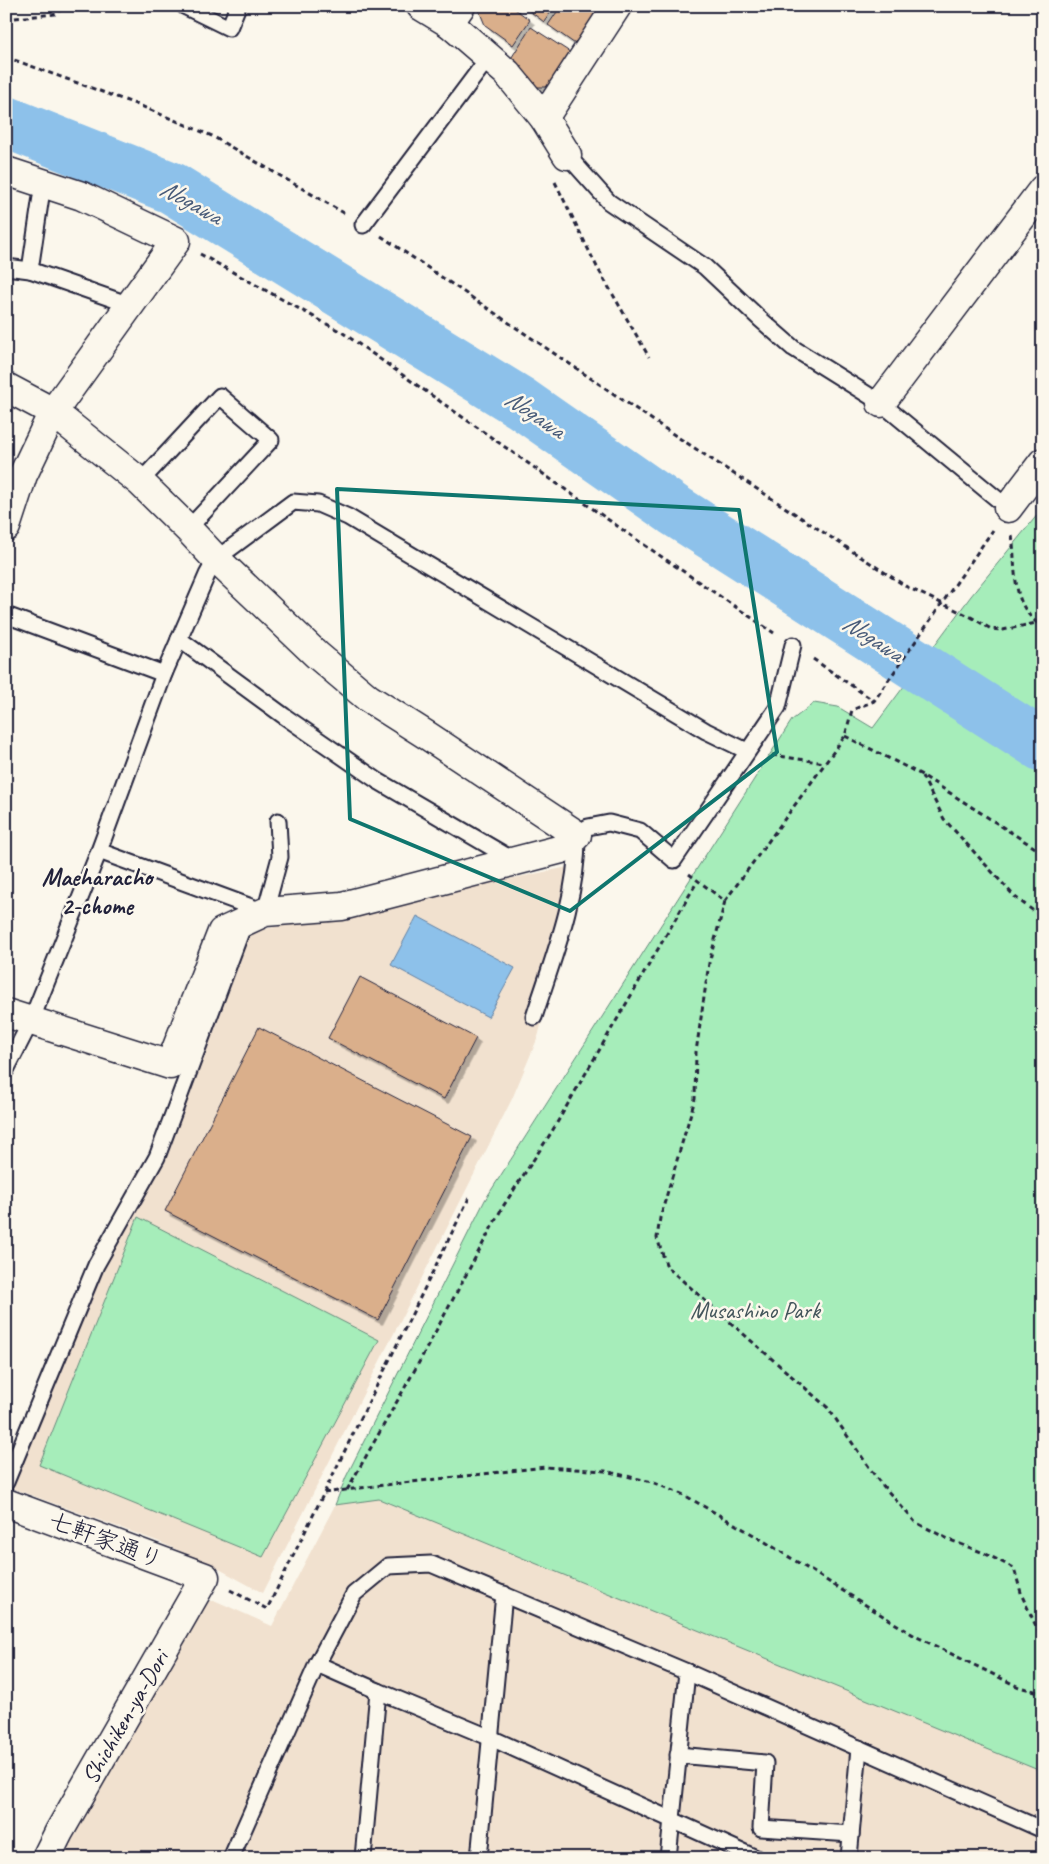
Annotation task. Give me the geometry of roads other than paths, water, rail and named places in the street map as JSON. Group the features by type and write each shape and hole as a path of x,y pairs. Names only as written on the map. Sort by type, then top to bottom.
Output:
{"street":[{"path":"420,6 455,15 489,57 507,73 544,118 567,155"},
{"path":"544,118 617,6"},
{"path":"6,171 82,196 176,241 53,412 23,475 8,514"},
{"path":"881,403 1043,189"},
{"path":"6,387 53,412 140,482 216,559 317,655 368,698 577,834 562,849 516,862 342,906 255,917 222,932 170,1065 18,1017"},
{"path":"1008,508 1043,462"},
{"name":"七軒家通り","path":"6,1503 205,1577"},
{"name":"Shichiken-ya-Dori","path":"46,1858 205,1577"}],"lane":[{"path":"184,6 229,28 238,6"},
{"path":"364,225 489,57"},
{"path":"567,155 608,202 705,267 793,348 881,403 1008,508"},
{"path":"30,270 43,183"},
{"path":"6,267 30,270 130,305"},
{"path":"140,482 220,396 271,440 188,529"},
{"path":"6,1070 18,1017 99,851 164,674 207,575 216,559 293,502 318,504 348,517 706,731 747,751"},
{"path":"6,615 164,674"},
{"path":"179,639 284,716 378,781 516,862"},
{"path":"534,1017 565,920 577,860 577,834 588,827 609,823 633,829 640,831 674,860 778,707 793,645"},
{"path":"6,1482 96,1264 157,1157 280,857 278,821"},
{"path":"99,851 255,917"},
{"path":"231,1858 317,1664 354,1594 388,1566 431,1564 687,1672 1043,1830"},
{"path":"479,1858 504,1594"},
{"path":"317,1664 491,1738 756,1858"},
{"path":"668,1858 687,1672"},
{"path":"363,1858 378,1691"},
{"path":"849,1858 859,1748"},
{"path":"678,1755 765,1763 761,1828 851,1834"}],"water":[{"path":"417,916 515,968 488,1017 391,965"}],"waterway":[{"name":"Nogawa","path":"6,122 172,188 521,403 674,510 1043,746"}],"district":[{"name":"Maeharacho 2-chome","path":"97,892"}],"park label":[{"name":"Musashino Park","path":"755,1310"}]}
